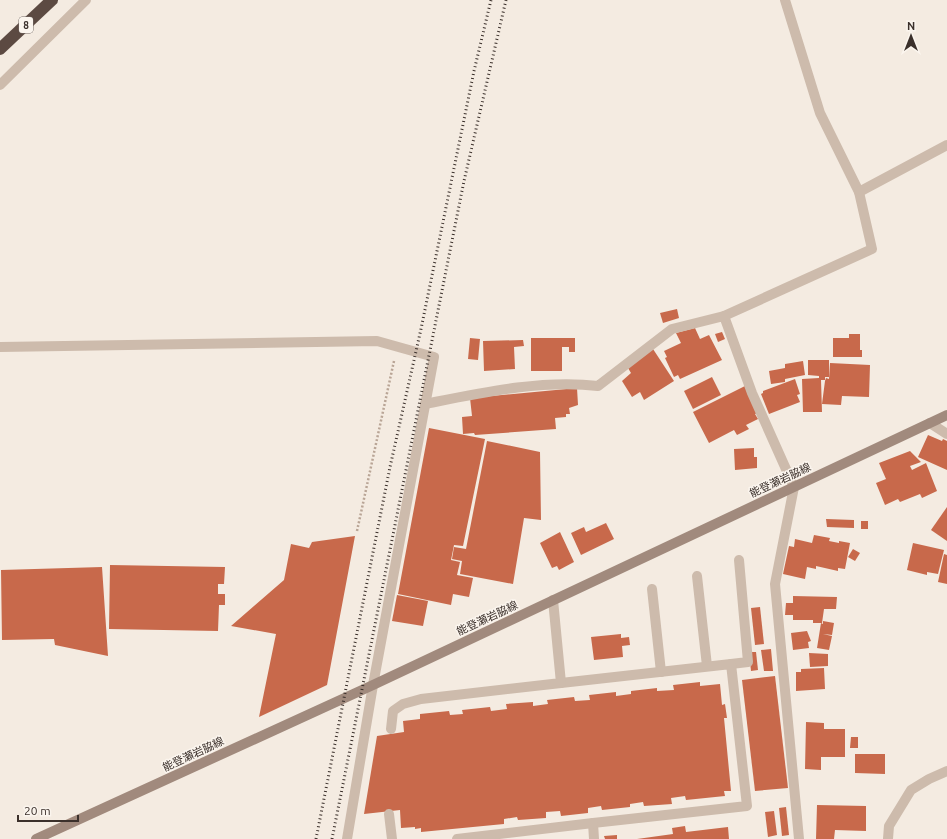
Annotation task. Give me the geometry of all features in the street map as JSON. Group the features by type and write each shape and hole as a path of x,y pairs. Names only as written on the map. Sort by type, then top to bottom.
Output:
{"highway":[{"name":"8","path":"0,49 52,0"}],"main road":[{"name":"能登瀬岩脇線","path":"36,839 373,685 947,415"}],"street":[{"path":"0,85 86,0"},
{"path":"425,404 517,388 576,383 598,386 672,329 724,316 872,249 859,192 820,112 785,0"},
{"path":"859,192 947,145"},
{"path":"724,316 752,393 794,487 775,584 799,839"},
{"path":"0,347 376,341 434,357 373,685 347,839"},
{"path":"930,423 947,434"},
{"path":"390,729 393,711 403,704 421,699 748,662 739,560"},
{"path":"697,576 707,666"},
{"path":"652,589 661,672"},
{"path":"553,600 562,683"},
{"path":"457,839 527,835 593,824 747,806 731,664"},
{"path":"888,839 889,826 911,790 929,779 947,771"},
{"path":"389,814 392,839"},
{"path":"593,824 594,839"}],"path":[{"path":"357,531 398,347"}],"building":[{"path":"677,309 679,318 663,323 660,313"},
{"path":"695,328 700,339 709,335 722,360 680,379 678,375 674,377 665,358 667,357 664,351 681,343 676,333"},
{"path":"722,332 725,339 718,342 715,334"},
{"path":"849,334 860,334 860,350 862,350 862,357 833,357 833,338 849,338"},
{"path":"470,338 480,339 478,360 468,359"},
{"path":"531,338 575,338 575,352 569,352 569,347 562,347 562,371 531,371"},
{"path":"523,340 524,346 514,347 515,369 484,371 483,341"},
{"path":"653,349 674,381 644,400 640,392 632,397 622,381 631,373 628,368"},
{"path":"808,360 829,360 829,377 825,377 825,380 821,380 822,412 803,412 802,379 819,378 819,376 808,375"},
{"path":"803,361 805,375 785,379 785,382 771,384 769,371 785,368 785,364"},
{"path":"830,363 870,365 869,397 842,396 841,405 822,404 825,381 826,378 829,379"},
{"path":"712,377 721,395 693,409 684,391"},
{"path":"795,379 800,394 797,395 800,402 769,414 761,394 763,391"},
{"path":"745,386 758,413 755,414 758,419 746,425 749,429 737,435 734,430 709,443 693,412"},
{"path":"577,388 578,405 569,408 570,414 566,414 566,417 555,418 556,429 475,435 474,433 463,434 462,417 472,416 470,398"},
{"path":"429,428 485,439 463,546 454,545 451,560 460,562 457,575 473,578 469,597 453,594 451,605 398,594"},
{"path":"928,435 942,441 943,439 947,441 947,470 918,457"},
{"path":"487,441 540,452 541,520 524,518 513,584 460,574 462,561 452,559 454,547 466,549"},
{"path":"754,448 754,457 757,457 757,468 735,470 734,449"},
{"path":"910,451 921,462 910,466 912,470 926,463 937,491 922,498 920,494 900,502 898,499 885,505 876,483 886,479 879,463"},
{"path":"947,507 947,541 931,530"},
{"path":"826,519 854,520 854,528 827,527"},
{"path":"861,521 868,521 868,529 861,529"},
{"path":"606,523 614,539 581,555 571,533 584,527 586,532"},
{"path":"560,532 574,562 559,570 557,566 552,568 540,543"},
{"path":"814,535 830,538 829,541 850,543 845,569 838,568 838,571 816,566 816,569 807,567 805,579 783,574 789,546 794,547 795,539 812,543"},
{"path":"355,536 327,685 259,717 276,634 231,626 284,580 291,544 309,548 312,542"},
{"path":"913,543 944,550 938,574 927,572 927,575 907,570"},
{"path":"853,549 860,553 855,561 848,557"},
{"path":"944,554 947,555 947,584 938,582"},
{"path":"110,565 225,567 224,584 218,584 218,594 225,594 225,605 219,605 218,631 109,629"},
{"path":"102,567 108,656 55,645 54,639 2,640 1,570"},
{"path":"397,595 428,601 423,626 392,621"},
{"path":"793,596 837,597 836,609 824,609 822,623 813,623 813,620 793,620 793,615 785,615 786,603 793,603"},
{"path":"760,607 764,644 755,645 751,608"},
{"path":"823,621 834,623 832,635 823,634 832,636 829,650 817,648 821,623 823,624"},
{"path":"807,631 811,641 808,642 809,648 793,650 791,633"},
{"path":"621,634 621,638 629,637 630,645 622,646 623,657 594,660 591,637"},
{"path":"771,649 773,671 764,671 761,650"},
{"path":"749,652 756,652 758,670 751,671"},
{"path":"809,653 828,654 828,666 810,667"},
{"path":"824,668 825,689 796,691 796,672 801,672 801,669"},
{"path":"775,676 788,788 755,791 742,680"},
{"path":"700,682 700,686 720,684 722,705 725,704 727,718 724,718 731,791 724,791 725,796 686,800 685,796 671,798 672,804 644,806 643,802 630,804 630,807 602,810 601,806 588,808 588,813 561,816 560,811 546,812 546,818 518,820 517,817 504,819 504,824 421,832 421,828 401,828 400,810 364,814 377,736 404,732 403,721 420,719 420,714 449,711 450,715 463,714 462,710 490,707 491,711 507,709 506,704 533,702 533,706 548,704 547,700 574,697 575,701 590,700 589,695 616,692 616,696 631,694 631,691 657,688 657,691 674,690 673,685"},
{"path":"806,722 824,723 824,729 845,729 845,757 821,757 821,770 805,769"},
{"path":"851,737 858,737 858,748 850,748"},
{"path":"855,754 885,754 885,774 855,773"},
{"path":"817,805 866,806 866,831 835,830 834,839 816,839"},
{"path":"786,807 789,835 782,836 779,808"},
{"path":"774,811 777,835 768,837 765,812"},
{"path":"685,826 686,832 728,827 729,839 637,839 673,834 672,828"},
{"path":"617,835 617,839 605,839 604,836"}],"railway":[{"path":"316,839 390,467 421,329 474,71 491,0"},
{"path":"332,839 464,181 506,0"}]}
